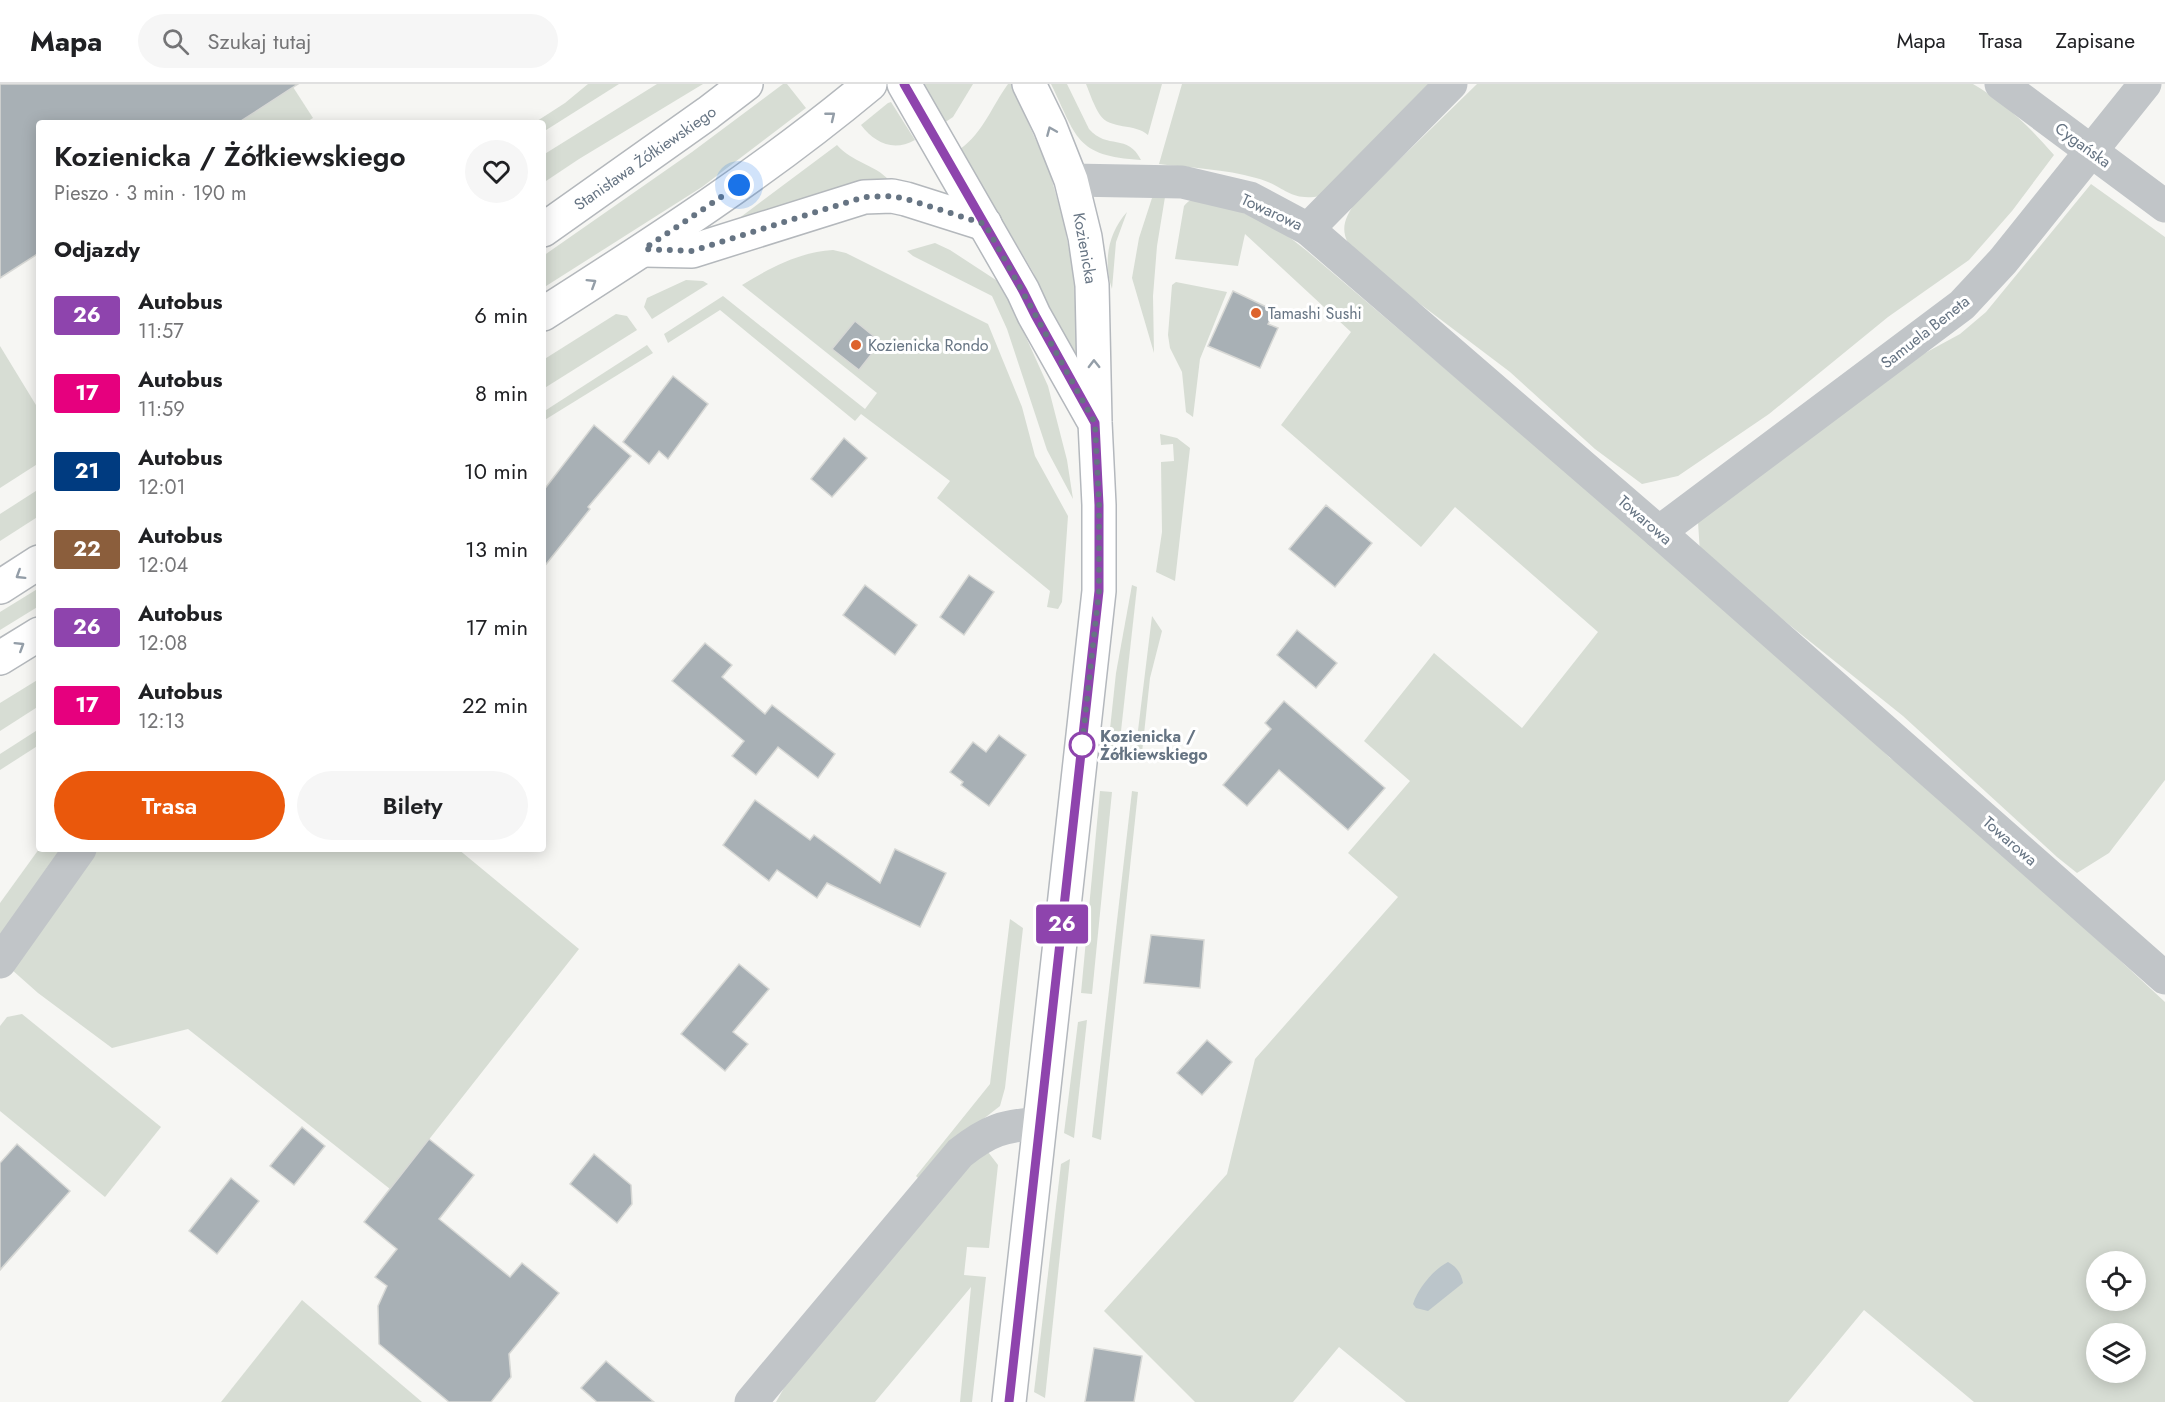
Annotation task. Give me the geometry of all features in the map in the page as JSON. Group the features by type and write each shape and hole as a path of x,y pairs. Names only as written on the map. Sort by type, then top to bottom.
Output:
{"main road":[{"name":"Stanisława Żółkiewskiego","path":"546,228 746,84"},
{"path":"546,312 644,249 782,154 870,84"},
{"name":"Kozienicka","path":"904,84 985,224 1095,423"},
{"name":"Kozienicka","path":"1009,1402 1099,591 1099,505 1092,285 1085,237 1071,180 1050,127 1029,84"},
{"path":"644,249 692,251 864,197 892,196 906,199 985,224"},
{"path":"0,587 36,564"},
{"path":"0,658 36,636"}],"street":[{"path":"1308,229 1451,84"},
{"name":"Cygańska","path":"2001,84 2165,206"},
{"name":"Samuela Beneta","path":"1659,532 1962,305 2003,261 2145,84"},
{"name":"Towarowa","path":"1071,180 1182,182 1250,198 1308,229 1659,532 2165,978"},
{"path":"0,962 78,852"},
{"path":"751,1402 960,1153 981,1137 999,1128 1040,1123"}],"shaded area":[{"path":"588,84 619,84 546,130 546,120 539,120"},
{"path":"657,84 703,84 546,181 546,153"},
{"path":"783,84 787,84 806,108 702,187 546,286 546,254 692,152"},
{"path":"922,84 973,84 953,117 944,123"},
{"path":"1008,84 1011,84 1049,170 1063,219 1072,265 1087,407 1059,330 1033,272 960,149 981,127"},
{"path":"1051,84 1067,84 1089,129 1103,139 1130,147 1141,160 1119,158 1090,148 1074,130"},
{"path":"1086,84 1162,84 1148,135 1143,131 1104,120"},
{"path":"1182,84 1435,84 1321,196 1301,197 1266,181 1244,175 1159,164"},
{"path":"1477,84 1973,84 2016,116 2054,155 2012,211 1969,260 1888,317 1769,414 1678,476 1642,484 1595,449 1510,372 1399,288 1348,243 1344,227 1355,203"},
{"path":"293,87 313,118 310,120 243,120"},
{"path":"891,102 915,140 907,144 885,144 872,137 861,125"},
{"path":"837,145 850,156 877,170 889,180 871,180 845,186 722,231"},
{"path":"2091,184 2165,237 2165,780 2109,853 2077,873 1903,716 1700,553 1698,522 1914,359 1960,334 1986,312"},
{"path":"1165,197 1157,246 1153,296 1154,353 1132,278 1139,238 1152,198"},
{"path":"1205,197 1275,226 1307,251 1697,583 1801,668 1890,758 1924,779 2165,1002 2165,1402 1974,1402 1864,1310 1788,1402 1406,1402 1339,1347 1293,1402 1195,1402 1104,1311 1227,1174 1255,1059 1398,897 1348,853 1410,781 1364,741 1434,653 1522,728 1598,632 1455,507 1421,547 1281,425 1351,332 1245,234 1238,266 1175,259 1184,206 1196,198"},
{"path":"1127,212 1116,242 1112,289 1108,269 1109,248 1115,229"},
{"path":"935,243 950,250 1002,284 1048,386 1067,460 1073,499 1047,450 1007,329 992,296 907,251"},
{"path":"833,250 846,253 988,324 1022,407 1035,456 1068,516 1062,602 1058,609 1047,607 1050,591 937,498 950,481 861,414 855,421 720,310 668,343 664,334 723,296 865,409 877,393 742,285 797,257"},
{"path":"686,280 703,281 708,284 652,319 644,307 647,298"},
{"path":"1176,282 1227,292 1200,359 1193,417 1186,412 1182,372 1170,348 1168,335 1172,285"},
{"path":"616,314 627,316 637,330 546,387 546,358"},
{"path":"647,345 653,353 546,419 546,410"},
{"path":"0,346 36,405 36,465 0,488"},
{"path":"1160,434 1177,438 1190,448 1175,581 1156,572 1162,532 1161,462 1174,461 1173,444 1161,445"},
{"path":"36,491 36,518 0,541 0,514"},
{"path":"1132,585 1137,587 1118,758 1107,757 1116,673"},
{"path":"36,590 36,608 0,630 0,612"},
{"path":"1152,616 1162,631 1150,678 1141,762 1134,763"},
{"path":"36,681 36,708 0,731 0,703"},
{"path":"36,731 36,747 0,770 0,754"},
{"path":"1100,791 1112,792 1092,994 1081,993"},
{"path":"1132,791 1138,792 1101,1140 1092,1137"},
{"path":"37,852 64,852 0,941 0,903"},
{"path":"95,852 462,852 579,949 390,1189 188,1029 112,1048 38,993 11,969"},
{"path":"1010,919 1023,928 1005,1088 1000,1106 968,1131 920,1180 916,1176 990,1084"},
{"path":"22,1014 161,1127 105,1197 0,1111 0,1026 7,1017"},
{"path":"1087,1020 1074,1138 1064,1133 1078,1022"},
{"path":"988,1152 998,1165 989,1248 967,1247 964,1275 986,1277 972,1402 960,1402 971,1287 875,1402 776,1402 792,1374 971,1156"},
{"path":"1070,1159 1045,1398 1034,1392 1061,1164"},
{"path":"1448,1262 1458,1271 1463,1283 1428,1311 1416,1308 1413,1304 1423,1286 1437,1269"},
{"path":"302,1300 422,1402 221,1402"}],"building":[{"path":"0,84 298,84 243,120 36,120 36,255 0,278"},
{"path":"1233,291 1275,311 1268,324 1278,328 1260,368 1208,346"},
{"name":"Kozienicka Rondo","path":"855,321 881,342 859,370 832,349"},
{"path":"673,376 708,404 668,459 659,451 649,464 623,442"},
{"path":"594,425 631,456 588,507 590,509 546,564 546,487"},
{"path":"844,438 867,458 832,497 811,479"},
{"path":"1326,505 1372,543 1335,587 1289,549"},
{"path":"969,575 994,592 964,635 940,617"},
{"path":"865,585 917,625 895,655 843,615"},
{"path":"1297,630 1337,663 1316,688 1277,655"},
{"path":"705,643 732,665 722,677 765,714 772,705 835,754 818,778 778,747 756,775 732,756 744,741 672,681"},
{"path":"1284,701 1385,788 1348,830 1279,770 1247,806 1223,785 1271,729 1265,723"},
{"path":"999,735 1026,755 989,806 961,785 963,782 950,772 973,742 986,752"},
{"path":"755,800 810,840 814,835 880,883 895,849 946,873 920,927 827,883 817,898 777,870 769,881 723,845"},
{"path":"1151,935 1204,940 1200,988 1144,983"},
{"path":"739,964 769,989 733,1032 748,1044 725,1071 681,1034"},
{"path":"1207,1040 1232,1062 1202,1095 1177,1073"},
{"path":"302,1127 325,1146 294,1185 270,1166"},
{"path":"429,1139 474,1175 439,1219 510,1277 522,1263 559,1293 509,1354 511,1377 491,1402 449,1402 379,1344 378,1306 387,1286 375,1277 397,1249 364,1222"},
{"path":"17,1144 70,1191 0,1270 0,1163"},
{"path":"594,1154 631,1185 632,1204 617,1223 570,1184"},
{"path":"231,1178 259,1201 217,1254 189,1231"},
{"path":"1094,1348 1142,1356 1134,1402 1085,1402"},
{"path":"606,1361 654,1402 597,1402 581,1388"}],"bus line":[{"name":"26","path":"904,84 1023,291 1095,423 1099,505 1099,591 1009,1402"}],"place":[{"name":"Tamashi Sushi","path":"1256,313"},
{"name":"Kozienicka Rondo","path":"856,345"},
{"name":"Kozienicka / Żółkiewskiego","path":"1082,745"}],"route":[{"path":"739,185 644,249 692,251 864,197 892,196 906,199 985,224 1095,423 1099,505 1099,591 1082,745"}]}
